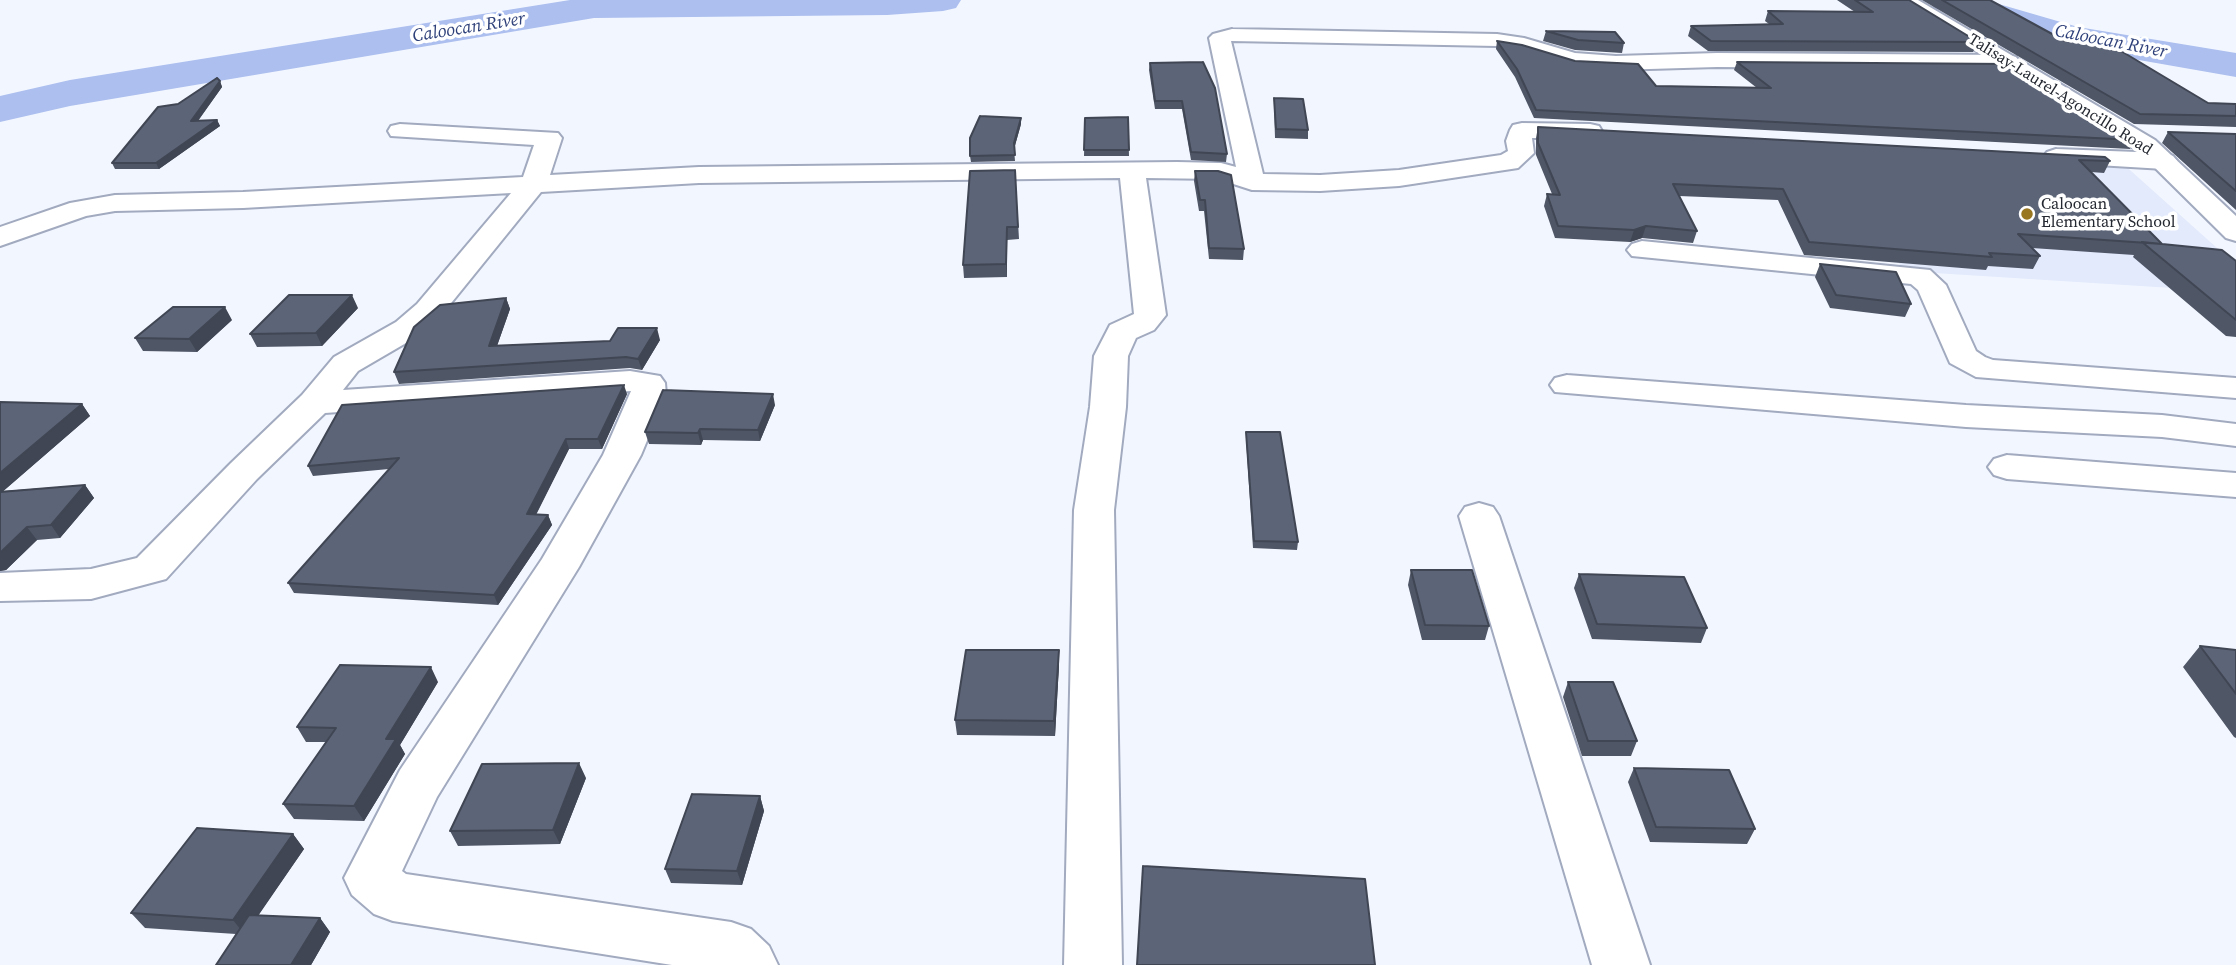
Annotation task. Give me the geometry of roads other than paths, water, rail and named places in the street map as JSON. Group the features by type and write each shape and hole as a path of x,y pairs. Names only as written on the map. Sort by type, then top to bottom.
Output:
{"street":[{"name":"Talisay-Laurel-Agoncillo Road","path":"1906,2 2127,134 2164,161 2236,232"},
{"path":"1252,182 1220,38 1232,34 1497,40 1524,44 1573,60 1616,63 1717,60 2008,62"},
{"path":"0,237 80,209 115,203 243,200 535,182 699,176 1132,170 1221,171 1252,182 1320,183 1422,175 1509,162 1521,153 1519,141 1522,130 1549,128 1618,132"},
{"path":"2,587 91,584 151,569 244,471 315,402 346,364 407,329 428,310 535,182 549,138 400,131"},
{"path":"2127,134 2168,135"},
{"path":"2032,156 2164,161"},
{"path":"1093,965 1094,510 1108,407 1111,356 1122,332 1143,323 1150,315 1132,170"},
{"path":"1642,250 1919,276 1931,285 1962,356 1988,370 2236,388"},
{"path":"315,402 630,381 648,383 648,396 622,455 558,567 418,785 371,878 393,897 731,948 749,965"},
{"path":"1567,384 1966,416 2162,426 2236,435"},
{"path":"2007,467 2236,485"},
{"path":"1479,516 1621,965"}],"waterway":[{"name":"Caloocan River","path":"0,109 70,93 594,7 887,4 943,0"},
{"name":"Caloocan River","path":"1947,0 2073,38 2236,65"}],"place":[{"name":"Caloocan Elementary School","path":"2027,214"}]}
